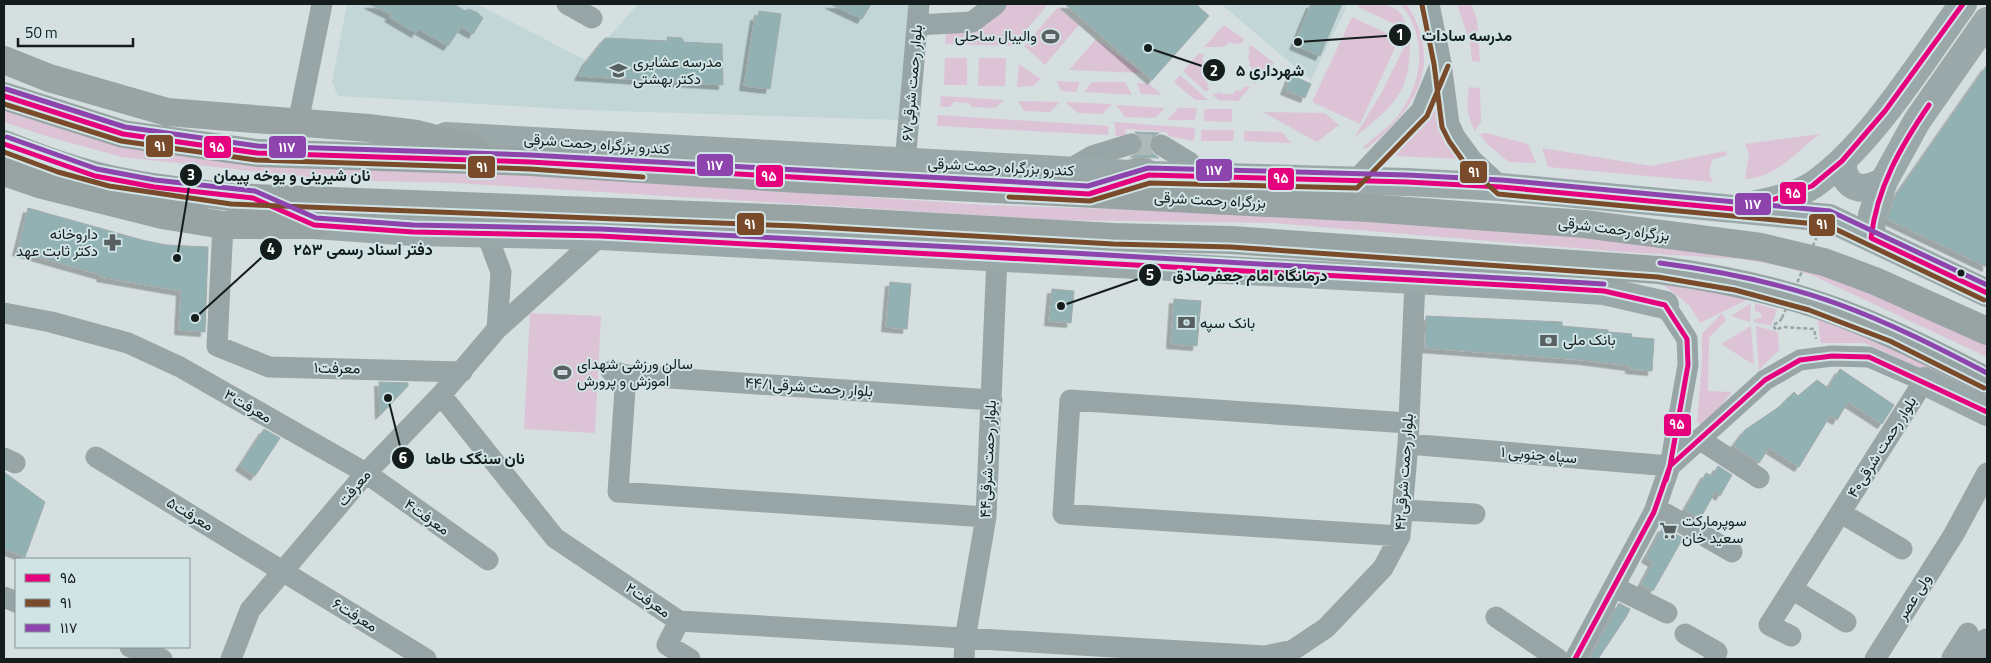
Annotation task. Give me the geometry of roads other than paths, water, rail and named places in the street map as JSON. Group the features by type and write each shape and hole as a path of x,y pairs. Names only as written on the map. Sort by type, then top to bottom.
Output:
{"highway":[{"path":"4,60 49,78 167,112 417,134 530,162"},
{"name":"بزرگراه رحمت شرقی","path":"4,96 123,134 175,143 257,153 530,162 1368,208 1584,224 1761,247 1824,262 1875,282 1987,332"},
{"path":"4,144 95,176 154,187 253,198 797,219 1113,237 1231,240 1659,270 1709,276 1812,303 1860,320 1987,381"},
{"path":"4,172 42,185 162,215 222,225 314,225 364,202"},
{"path":"1089,194 1149,175"},
{"path":"253,198 314,225"},
{"path":"1072,260 1113,237"}],"main road":[{"path":"1734,209 1772,200 1812,186 1842,161 1885,111 1963,4"},
{"path":"1871,238 1872,215 1884,181 1917,121 1987,21"},
{"name":"کندرو بزرگراه رحمت شرقی","path":"417,134 905,163 1149,175 1355,181 1501,188 1829,218 1987,293"},
{"path":"1842,161 1842,171 1847,180 1854,186 1863,188 1873,187 1884,181"},
{"path":"314,225 412,232 486,232 600,236 1415,280 1604,292 1665,305"},
{"path":"1924,381 1987,412"}],"street":[{"path":"298,124 322,4"},
{"path":"567,4 592,18"},
{"path":"918,14 972,22 996,4"},
{"path":"1428,4 1441,63 1449,124 1455,137 1472,160 1501,188"},
{"name":"بلوار رحمت شرقی۶۷","path":"905,163 918,14"},
{"path":"1355,181 1421,111 1441,63"},
{"path":"1068,170 1092,156 1131,144"},
{"path":"1160,145 1189,162 1202,177"},
{"name":"معرفت۱","path":"222,225 217,346 269,367 462,372"},
{"path":"486,232 501,272 497,329"},
{"name":"معرفت","path":"231,659 250,610 366,473 462,372 497,329 600,236"},
{"name":"۴۴بلوار رحمت شرقی","path":"964,649 986,517 997,257"},
{"name":"بلوار رحمت شرقی۴۲","path":"964,649 1265,656 1293,650 1326,628 1384,568 1400,536 1408,444 1415,280"},
{"path":"1575,659 1656,508 1670,466 1688,366 1687,339 1665,305"},
{"name":"معرفت۳","path":"4,313 52,322 128,343 180,367 366,473"},
{"path":"1670,466 1765,380 1800,360 1832,356 1868,357 1924,381"},
{"name":"بلوار رحمت شرقی۴۴/۱","path":"986,517 618,492 619,373 992,400"},
{"name":"بلوار رحمت شرقی۴۰","path":"1791,636 1769,625 1924,381"},
{"name":"معرفت۲","path":"441,395 555,538 679,621 964,649"},
{"path":"1400,536 1063,514 1070,400 1408,423"},
{"path":"1699,439 1759,478"},
{"name":"۱ سپاه جنوبی","path":"1408,444 1670,466"},
{"name":"معرفت۵","path":"96,457 284,571"},
{"name":"معرفت۴","path":"366,473 488,560"},
{"name":"ولی عصر","path":"1875,659 1954,534 1987,473"},
{"path":"1656,508 1732,552"},
{"path":"1402,510 1475,514"},
{"path":"1841,513 1902,549"},
{"name":"معرفت۶","path":"284,571 426,659"},
{"path":"1614,587 1667,613"},
{"path":"1792,589 1846,622"},
{"path":"1496,617 1558,659"},
{"path":"679,621 668,645 690,659"},
{"path":"1685,634 1717,652 1714,659"},
{"path":"1954,659 1952,658 1977,636"},
{"path":"1974,659 1977,636"},
{"path":"133,648 162,659"}],"tunnel":[{"path":"1131,144 1161,145"}],"place":[{"name":"والیبال ساحلی","path":"1051,36"},
{"name":"مدرسه سادات","path":"1298,42"},
{"name":"شهرداری ۵","path":"1148,48"},
{"name":"مدرسه عشایری دکتر بهشتی","path":"619,71"},
{"name":"داروخانه دکتر ثابت عهد","path":"112,243"},
{"name":"نان شیرینی و یوخه پیمان","path":"177,258"},
{"name":"درمانگاه امام جعفرصادق","path":"1061,306"},
{"name":"دفتر اسناد رسمی ۲۵۳","path":"195,318"},
{"name":"بانک سپه","path":"1186,323"},
{"name":"بانک ملی","path":"1549,340"},
{"name":"سالن ورزشی شهدای اموزش و پرورش","path":"563,373"},
{"name":"نان سنگک طاها","path":"388,398"},
{"name":"سوپرمارکت سعید خان","path":"1668,530"}]}
